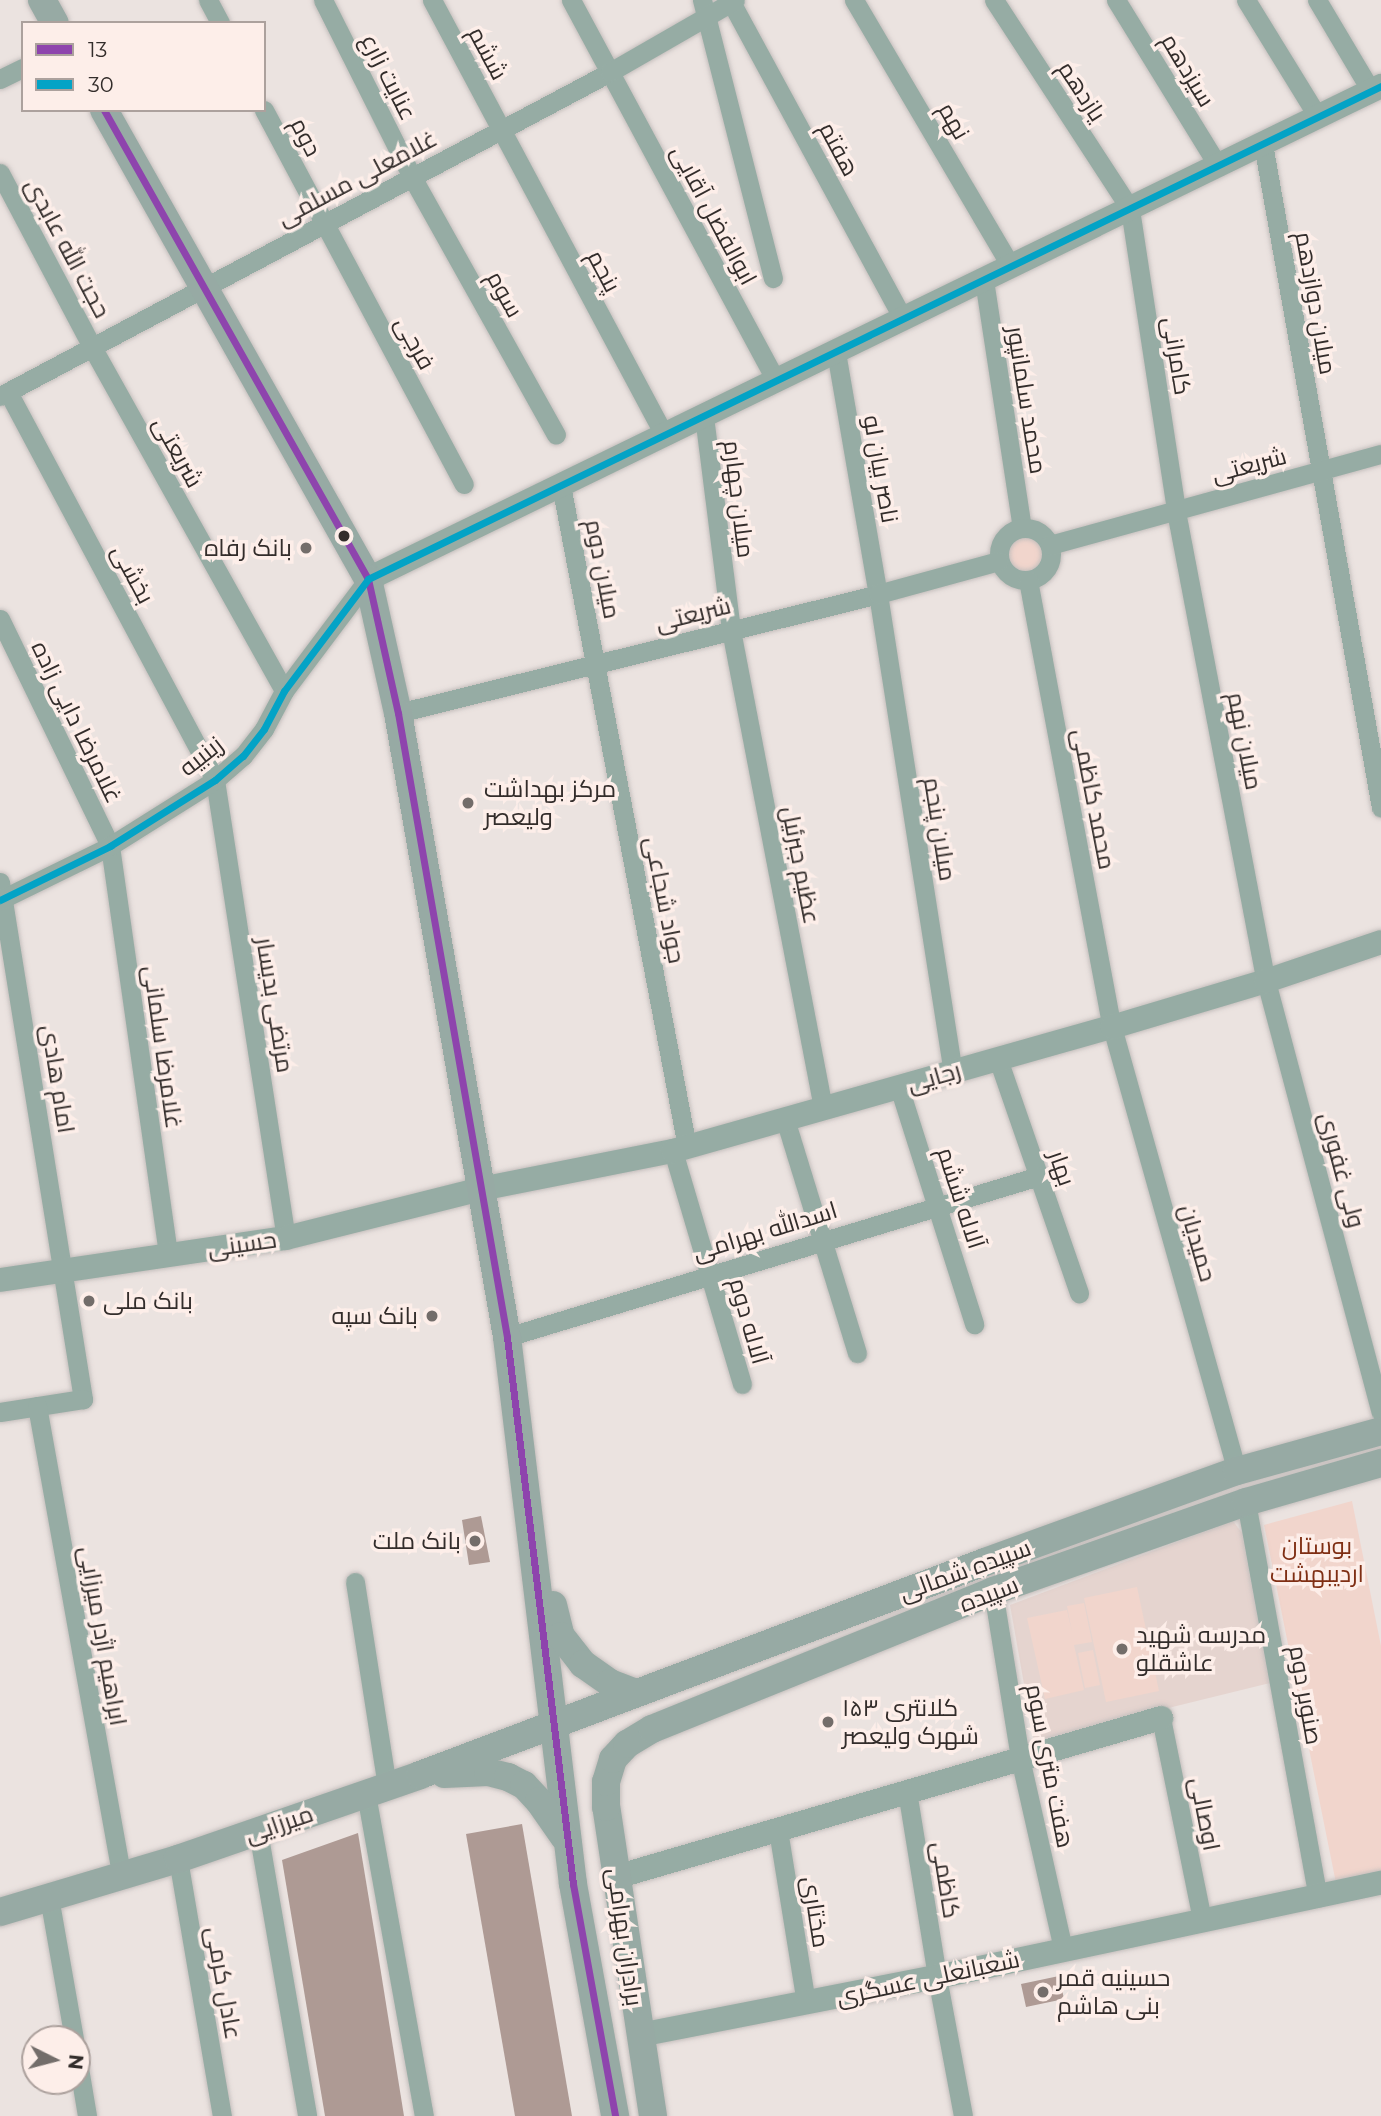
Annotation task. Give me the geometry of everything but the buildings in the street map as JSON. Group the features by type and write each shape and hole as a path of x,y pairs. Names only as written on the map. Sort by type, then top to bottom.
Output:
{"main road":[{"path":"42,0 54,21"},
{"path":"105,112 368,579 398,713 507,1337 533,1539 561,1636 583,1664 610,1684 636,1693"},
{"name":"سپیده شمالی","path":"554,1723 1237,1471 1381,1431"},
{"name":"سپیده","path":"613,1759 627,1744 652,1729 993,1591 1245,1502 1381,1463"},
{"path":"1118,1515 1126,1544"},
{"name":"برادران بهرامی","path":"533,1539 569,1853 586,1966 615,2116"},
{"path":"913,1589 924,1619"},
{"name":"میرزایی","path":"0,1912 178,1859 421,1775 554,1723"},
{"name":"برادران بهرامی","path":"613,1759 606,1782 615,1870 653,2116"},
{"path":"421,1775 488,1772 508,1777 524,1785 539,1801 569,1853 574,1845 583,1839 599,1847 615,1870"}],"street":[{"path":"208,0 219,21"},
{"name":"عنایت زارع","path":"323,0 412,177"},
{"name":"ششم","path":"432,0 501,129"},
{"path":"571,0 610,72"},
{"name":"نهم","path":"854,0 1011,267"},
{"name":"یازدهم","path":"994,0 1130,209"},
{"name":"سیزدهم","path":"1116,0 1218,166"},
{"path":"1246,0 1318,117"},
{"path":"368,579 1376,89 1317,0"},
{"name":"غلامعلی مسلمی","path":"3,391 92,347 610,72 705,8 733,1"},
{"name":"هفتم","path":"733,1 903,319"},
{"path":"705,8 773,278"},
{"path":"0,79 21,69"},
{"name":"ابوالفضل آقایی","path":"610,72 776,381"},
{"name":"دوم","path":"265,112 323,224"},
{"name":"پنجم","path":"501,129 664,435"},
{"name":"میلان دوازدهم","path":"1263,144 1381,808"},
{"name":"حجت الله عابدی","path":"0,173 92,347"},
{"name":"سوم","path":"412,177 556,435"},
{"name":"کامرانی","path":"1130,209 1176,511"},
{"name":"فرجی","path":"323,224 464,484"},
{"name":"محمد سلمانپور","path":"984,280 1022,528"},
{"name":"شریعتی","path":"92,347 284,691"},
{"name":"ناصر بیان لو","path":"836,352 878,594"},
{"name":"بخشی","path":"3,391 215,780"},
{"name":"میلان چهارم","path":"704,416 731,630"},
{"name":"شریعتی","path":"1050,545 1381,454"},
{"name":"میلان دوم","path":"561,485 596,663"},
{"name":"میلان نهم","path":"1176,511 1266,981"},
{"path":"1022,528 1039,532 1050,545 1049,564 1037,578 1013,578 999,561 1001,543 1006,536 1022,528"},
{"name":"شریعتی","path":"398,713 878,594 999,561"},
{"name":"زینبیه","path":"2,893 110,846 215,780 243,755 264,729 284,691 368,579"},
{"name":"محمد کاظمی","path":"1028,580 1112,1027"},
{"name":"میلان پنجم","path":"878,594 953,1072"},
{"name":"غلامرضا دایی زاده","path":"0,619 110,846"},
{"name":"عظیم جبرئیل","path":"731,630 823,1109"},
{"name":"جواد شجاعی","path":"596,663 680,1149"},
{"name":"مرتضی بدیسار","path":"215,780 286,1238"},
{"name":"غلامرضا سلمانی","path":"110,846 168,1254"},
{"name":"امام هادی","path":"2,893 63,1269"},
{"name":"رجایی","path":"481,1189 680,1149 1112,1027 1266,981 1381,942"},
{"name":"ولی غفوری","path":"1266,981 1381,1412"},
{"name":"حمیدیان","path":"1112,1027 1237,1471"},
{"name":"بهار","path":"999,1059 1079,1293"},
{"name":"آلاله ششم","path":"899,1087 974,1324"},
{"path":"785,1119 857,1353"},
{"name":"آلاله دوم","path":"680,1149 709,1273 742,1384"},
{"name":"اسدالله بهرامی","path":"507,1337 709,1273 1039,1176"},
{"name":"حسینی","path":"0,1280 286,1238 481,1189"},
{"path":"0,1412 83,1399 63,1269"},
{"name":"ابراهیم اژدر میرزایی","path":"37,1406 121,1875"},
{"name":"صنوبر دوم","path":"1245,1502 1318,1897"},
{"path":"355,1582 377,1790 424,2116"},
{"name":"هفت متری سوم","path":"993,1591 1020,1758 1063,1949"},
{"path":"615,1870 778,1830 1161,1718"},
{"name":"اوصالی","path":"1161,1718 1202,1920"},
{"name":"کاظمی","path":"907,1791 937,1977 964,2116"},
{"name":"مختاری","path":"778,1830 806,2003"},
{"path":"258,1831 307,2116"},
{"name":"عادل کرمی","path":"178,1859 222,2116"},
{"name":"شعبانعلی عسگری","path":"640,2035 937,1977 1381,1883"},
{"path":"49,1896 72,2025"},
{"path":"84,2095 88,2116"}],"shaded area":[{"name":"مدرسه شهید عاشقلو","path":"1233,1521 1242,1533 1270,1683 1034,1741 1010,1605"}],"green space":[{"path":"1024,532 1040,539 1047,555 1040,571 1024,578 1008,571 1001,555 1008,539"},
{"name":"بوستان اردیبهشت","path":"1352,1501 1381,1646 1381,1878 1337,1888 1264,1525"},
{"path":"1137,1587 1159,1691 1106,1702 1084,1598"},
{"path":"1084,1603 1092,1642 1074,1645 1084,1690 1045,1699 1027,1618 1067,1610 1072,1632 1067,1606"},
{"path":"1093,1650 1100,1685 1085,1688 1078,1653"}],"transit line":[{"name":"30","path":"0,900 110,846 215,780 243,756 264,729 284,691 368,579 1381,86"},
{"name":"13","path":"105,112 368,579 398,713 507,1337 573,1884 615,2116"}],"place":[{"name":"بانک رفاه","path":"306,548"},
{"name":"مرکز بهداشت ولیعصر","path":"468,803"},
{"name":"بانک ملی","path":"89,1301"},
{"name":"بانک سپه","path":"432,1316"},
{"name":"بانک ملت","path":"475,1541"},
{"name":"مدرسه شهید عاشقلو","path":"1122,1649"},
{"name":"کلانتری ۱۵۳ شهرک ولیعصر","path":"828,1722"},
{"name":"حسینیه قمر بنی هاشم","path":"1043,1992"}]}
